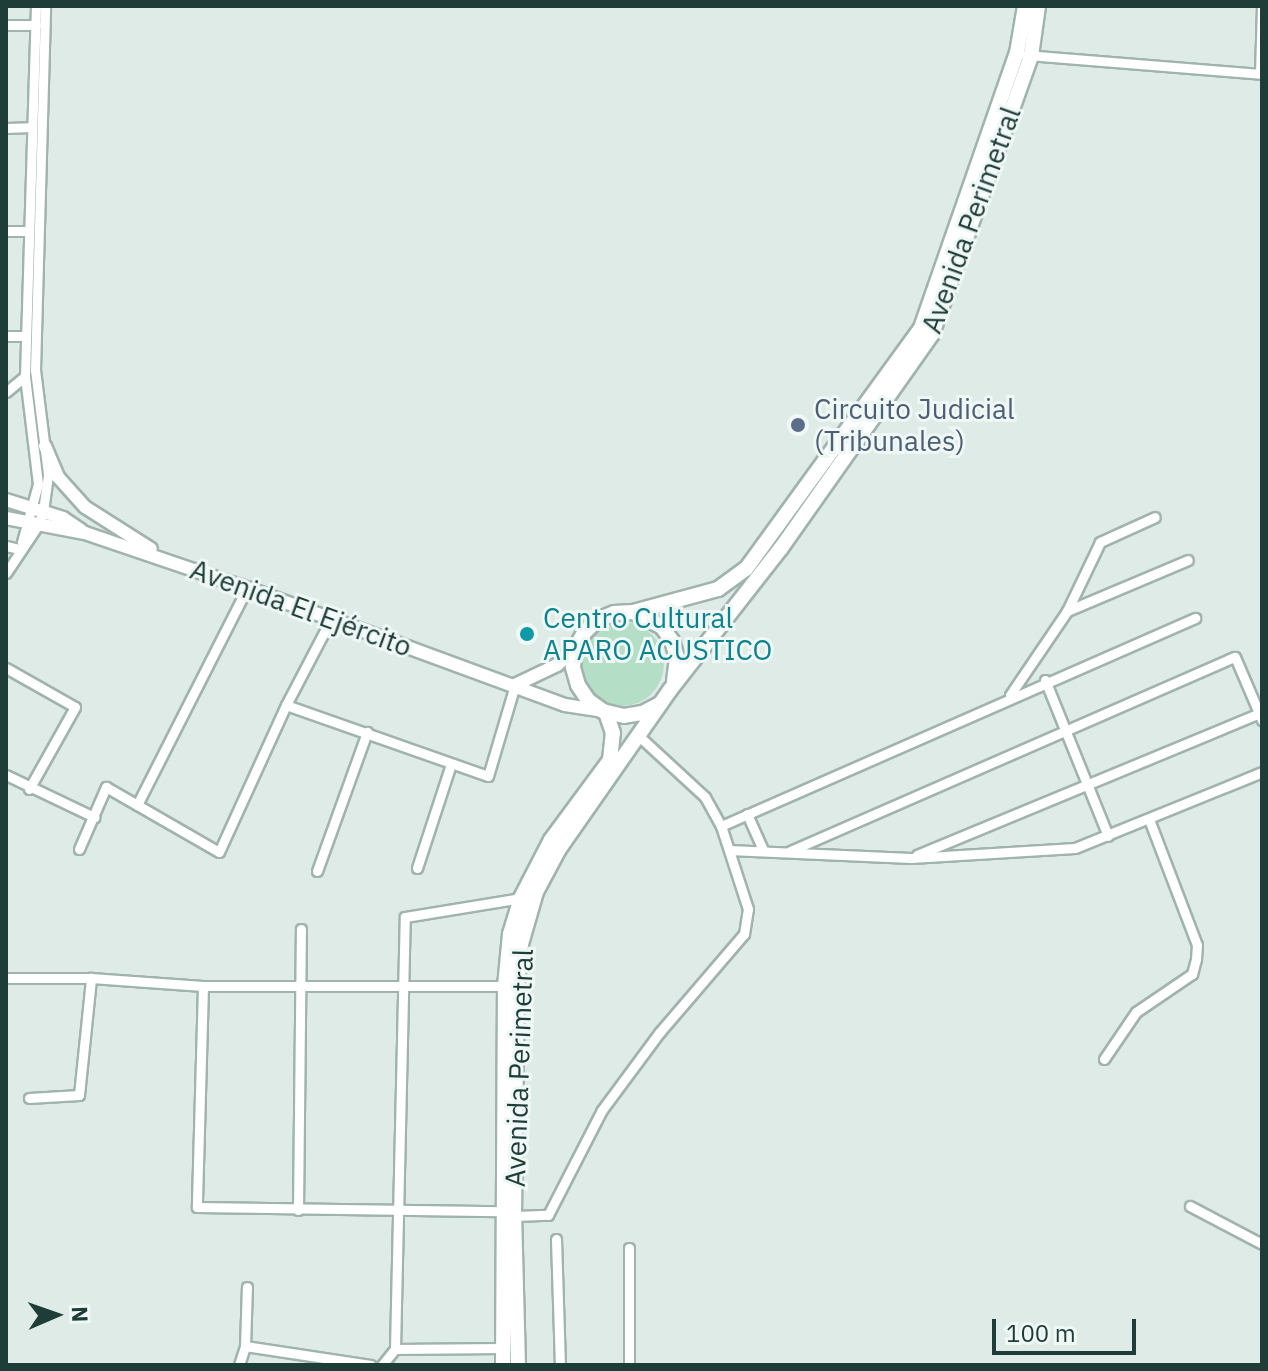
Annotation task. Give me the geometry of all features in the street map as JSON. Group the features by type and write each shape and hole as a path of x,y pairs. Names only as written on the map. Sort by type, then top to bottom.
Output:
{"main road":[{"name":"Avenida Perimetral","path":"633,612 718,589 746,569 921,328 1024,54 1025,6"},
{"name":"Avenida Perimetral","path":"503,1365 517,985 521,944 536,892 559,849 670,690 781,548 932,334 1038,6"},
{"path":"633,612 662,627 672,641 677,657 670,690 658,704 642,713 624,716 604,712 588,700 578,685 573,667 575,649 584,633 597,620 614,613 633,612"},
{"name":"Avenida Perimetral","path":"518,1365 508,1213 505,986 510,934 521,898 551,840 610,760 613,733 604,712"}],"street":[{"path":"36,6 25,376 38,469 38,509"},
{"path":"6,573 33,524 48,474 38,411 34,332 45,6"},
{"path":"1024,54 1261,74 1262,6"},
{"path":"6,25 36,25"},
{"path":"6,128 31,127"},
{"path":"6,231 27,231"},
{"path":"6,336 25,336"},
{"path":"6,392 25,376"},
{"path":"45,446 58,477 85,507 171,561"},
{"name":"Avenida El Ejército","path":"6,500 38,509 85,533"},
{"path":"1008,698 1067,611 1100,542 1155,517"},
{"name":"Avenida El Ejército","path":"6,518 85,533 247,588 565,705 604,712"},
{"path":"6,546 19,549"},
{"path":"1067,611 1188,560"},
{"path":"137,805 247,588"},
{"path":"721,826 1045,680 1195,618"},
{"path":"79,849 106,787 219,852 286,705 331,619"},
{"path":"286,705 488,776 515,685 557,665 575,649"},
{"path":"790,851 1235,657 1261,716 1087,784 911,858"},
{"path":"6,668 75,707 29,789"},
{"path":"1045,680 1108,836"},
{"path":"317,871 367,732"},
{"path":"203,986 197,1207 548,1215 602,1110 659,1033 744,934 748,909 721,826 705,797 640,737"},
{"path":"417,868 451,764"},
{"path":"729,850 911,858 1075,848 1262,772"},
{"path":"6,775 29,789 94,817"},
{"path":"1245,780 1262,781"},
{"path":"747,814 763,850"},
{"path":"1104,1059 1136,1012 1192,974 1196,959 1197,945 1149,819"},
{"path":"382,1365 395,1349 405,917 521,898"},
{"path":"298,1210 303,987 301,929"},
{"path":"6,978 91,978 203,986 505,986"},
{"path":"29,1098 79,1095 91,978"},
{"path":"1190,1206 1262,1244"},
{"path":"556,1239 560,1365"},
{"path":"629,1248 629,1365"},
{"path":"239,1365 245,1346 247,1287"},
{"path":"245,1346 371,1365"},
{"path":"395,1349 502,1348"}],"green space":[{"path":"622,622 638,625 652,634 661,648 664,664 661,680 652,694 638,703 622,706 606,703 592,694 583,680 580,664 583,648 592,634 606,625"}],"place":[{"name":"Circuito Judicial (Tribunales)","path":"798,425"},
{"name":"Centro Cultural APARO ACUSTICO","path":"527,634"}]}
